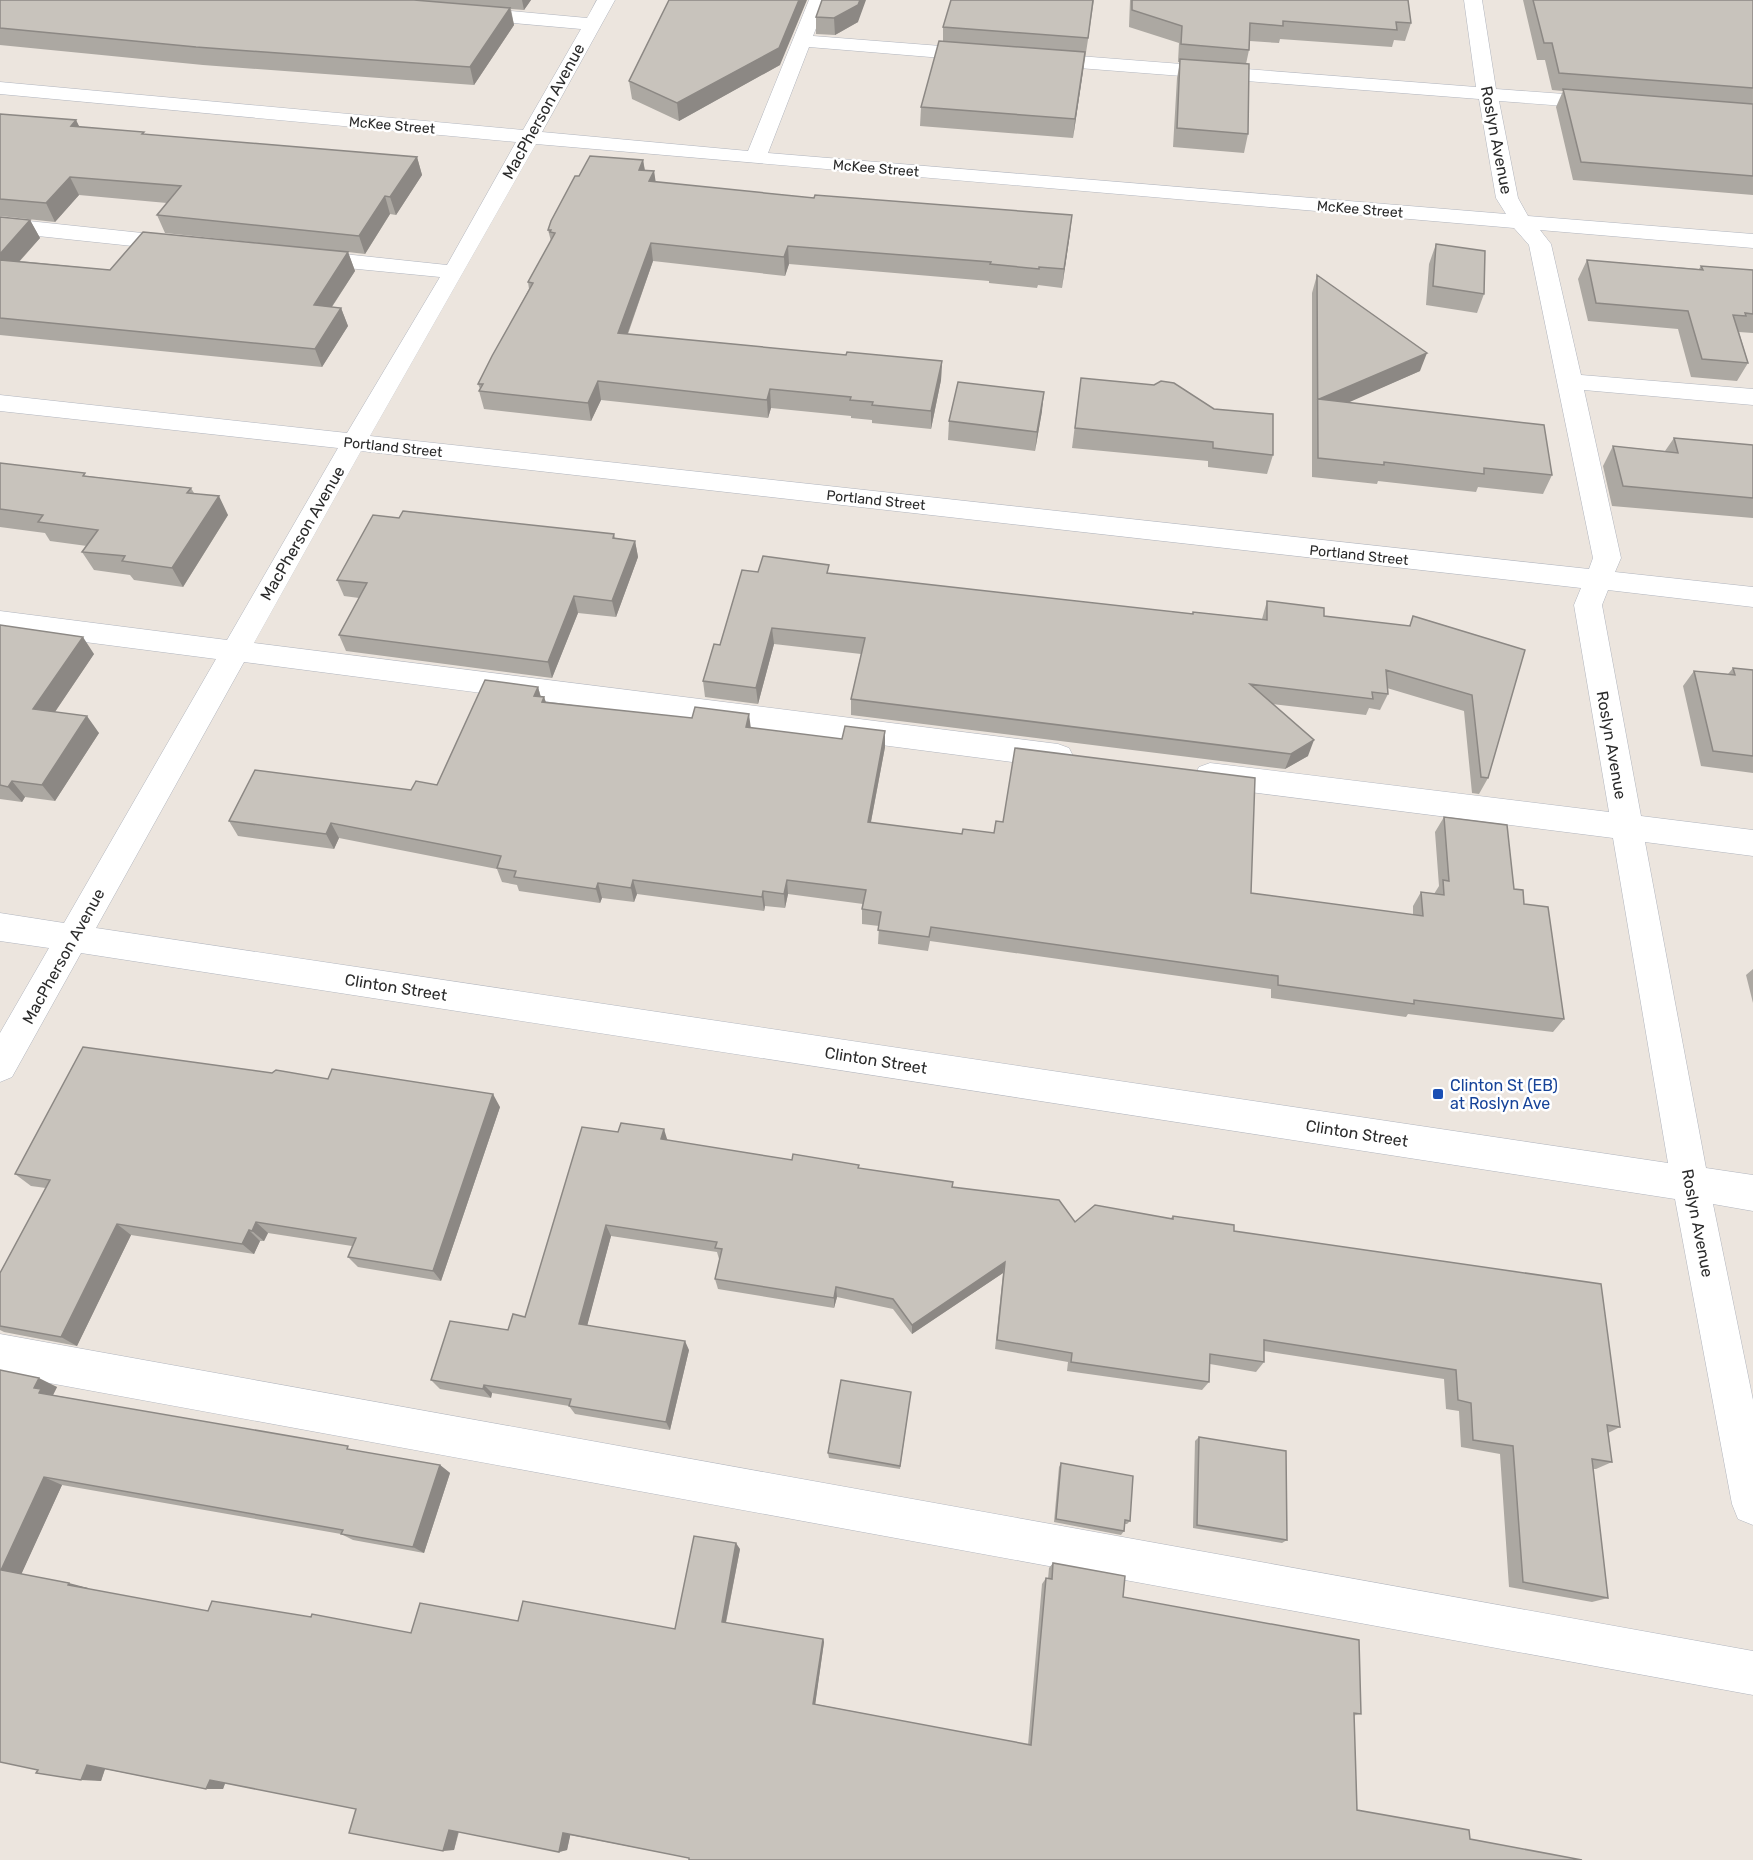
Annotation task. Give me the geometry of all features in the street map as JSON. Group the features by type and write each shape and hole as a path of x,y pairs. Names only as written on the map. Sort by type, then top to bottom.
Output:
{"street":[{"name":"MacPherson Avenue","path":"0,1066 353,442 454,272 606,0"},
{"path":"756,158 818,0"},
{"name":"Roslyn Avenue","path":"1473,0 1487,94 1507,198 1522,223 1540,244 1607,558 1588,605 1690,1183 1753,1504"},
{"path":"450,12 592,24"},
{"path":"803,41 1003,57"},
{"path":"1027,58 1626,105"},
{"name":"McKee Street","path":"0,88 756,158 1753,241"},
{"path":"0,225 198,245"},
{"path":"279,254 454,272"},
{"path":"1569,381 1753,397"},
{"name":"Portland Street","path":"0,403 1753,597"},
{"path":"0,621 1089,760"},
{"path":"1183,772 1753,843"},
{"name":"Clinton Street","path":"0,927 1753,1193"},
{"path":"0,1354 1753,1673"}],"building":[{"path":"0,0 414,0 510,8 470,67 196,47 0,28"},
{"path":"669,0 799,0 779,48 677,103 629,81"},
{"path":"822,0 860,0 858,5 834,18 816,17"},
{"path":"951,0 1093,0 1088,38 943,27"},
{"path":"1132,0 1408,0 1411,23 1396,22 1397,30 1283,21 1283,26 1250,23 1249,50 1181,44 1182,26 1132,10"},
{"path":"1533,0 1753,0 1753,88 1559,73 1552,43 1544,43"},
{"path":"939,41 1085,52 1075,119 921,107"},
{"path":"1180,59 1249,64 1248,134 1177,128"},
{"path":"1563,89 1753,104 1753,176 1581,162"},
{"path":"0,114 76,120 71,126 144,132 142,134 417,157 390,197 385,196 359,236 157,215 181,186 70,177 46,203 0,199"},
{"path":"590,156 643,160 639,170 654,171 649,181 814,198 815,195 1072,215 1064,269 1039,267 1039,269 990,264 991,262 788,246 784,257 651,243 618,333 846,355 847,352 942,361 931,411 872,405 873,402 850,400 851,397 770,389 767,400 598,381 588,403 479,391 483,384 478,384 533,283 528,282 555,233 548,230 551,221 575,176 579,176"},
{"path":"0,217 30,220 0,254"},
{"path":"143,232 348,252 314,305 341,308 315,349 0,318 0,260 110,270"},
{"path":"1436,244 1485,251 1484,294 1433,286"},
{"path":"1587,260 1703,270 1701,266 1753,270 1753,314 1733,315 1748,363 1702,359 1688,311 1596,303"},
{"path":"1317,275 1427,353 1319,399 1544,425 1552,475 1484,468 1484,474 1384,462 1384,465 1318,458"},
{"path":"1081,378 1154,385 1161,381 1174,383 1214,409 1273,414 1273,455 1213,448 1213,442 1075,428"},
{"path":"958,382 1044,392 1037,432 949,421"},
{"path":"1674,438 1753,445 1753,498 1623,486 1613,446 1678,453"},
{"path":"0,463 85,473 83,476 191,488 187,493 219,496 172,568 122,561 125,556 82,552 98,530 38,522 43,515 0,509"},
{"path":"403,511 614,534 613,538 635,541 612,601 574,596 548,662 339,635 367,583 337,580 373,515 399,518"},
{"path":"763,556 829,565 827,573 1193,614 1193,612 1267,620 1267,601 1324,608 1324,616 1410,626 1413,616 1525,650 1488,778 1481,777 1472,695 1386,670 1388,694 1372,692 1373,699 1250,684 1314,740 1291,754 851,699 865,638 772,628 756,688 703,681 714,644 720,645 742,570 758,572"},
{"path":"0,625 83,637 33,709 87,716 42,785 12,781 8,787 0,785"},
{"path":"1733,668 1753,670 1753,756 1713,751 1694,671 1735,675"},
{"path":"485,680 538,687 534,696 544,697 542,702 692,718 695,707 749,714 746,727 842,739 845,726 885,731 868,822 962,834 963,829 994,833 996,821 1003,822 1015,748 1255,778 1251,893 1423,916 1421,892 1444,895 1443,880 1449,881 1444,817 1507,825 1514,889 1523,890 1524,904 1548,907 1564,1019 1414,1000 1414,1004 1278,985 1278,976 931,927 929,937 878,930 881,912 862,909 866,890 787,880 784,894 763,891 762,897 633,880 631,888 598,883 596,889 514,877 516,871 497,868 501,856 331,823 326,834 229,821 255,770 411,790 416,781 437,785"},
{"path":"83,1047 272,1073 276,1070 328,1079 332,1069 493,1094 433,1271 348,1257 356,1238 256,1222 242,1244 117,1224 61,1337 0,1326 0,1273 50,1180 15,1174"},
{"path":"621,1123 664,1129 661,1139 792,1160 793,1154 859,1165 858,1168 953,1182 952,1187 1059,1200 1075,1222 1095,1205 1173,1219 1173,1216 1234,1225 1234,1231 1601,1284 1620,1427 1607,1425 1612,1462 1592,1459 1608,1598 1523,1582 1513,1446 1473,1440 1471,1403 1458,1400 1456,1370 1264,1340 1264,1362 1210,1354 1209,1382 1071,1362 1072,1353 997,1340 1005,1262 912,1325 893,1299 836,1287 834,1298 715,1279 722,1249 715,1248 717,1242 606,1225 579,1324 685,1341 666,1422 569,1406 571,1399 484,1385 483,1389 431,1380 450,1321 508,1330 513,1314 525,1317 582,1127 618,1132"},
{"path":"0,1370 39,1378 34,1388 41,1389 39,1393 348,1446 347,1449 440,1465 413,1547 341,1534 343,1530 44,1477 1,1570 208,1611 212,1601 311,1617 312,1614 411,1633 420,1603 518,1621 523,1601 675,1629 694,1536 736,1543 722,1622 823,1639 813,1704 1031,1745 1046,1578 1052,1579 1053,1563 1125,1576 1123,1597 1359,1640 1361,1714 1354,1713 1357,1810 1469,1830 1470,1839 1582,1860 689,1860 689,1858 563,1833 559,1852 449,1830 443,1851 349,1833 356,1809 210,1780 206,1789 87,1765 81,1780 36,1773 38,1770 0,1762"},
{"path":"841,1380 911,1392 900,1466 828,1453"},
{"path":"1199,1437 1286,1451 1287,1540 1197,1525"},
{"path":"1061,1463 1133,1476 1130,1521 1125,1520 1124,1531 1056,1519"}],"place":[{"name":"Clinton St (EB) at Roslyn Ave","path":"1438,1094"}]}
